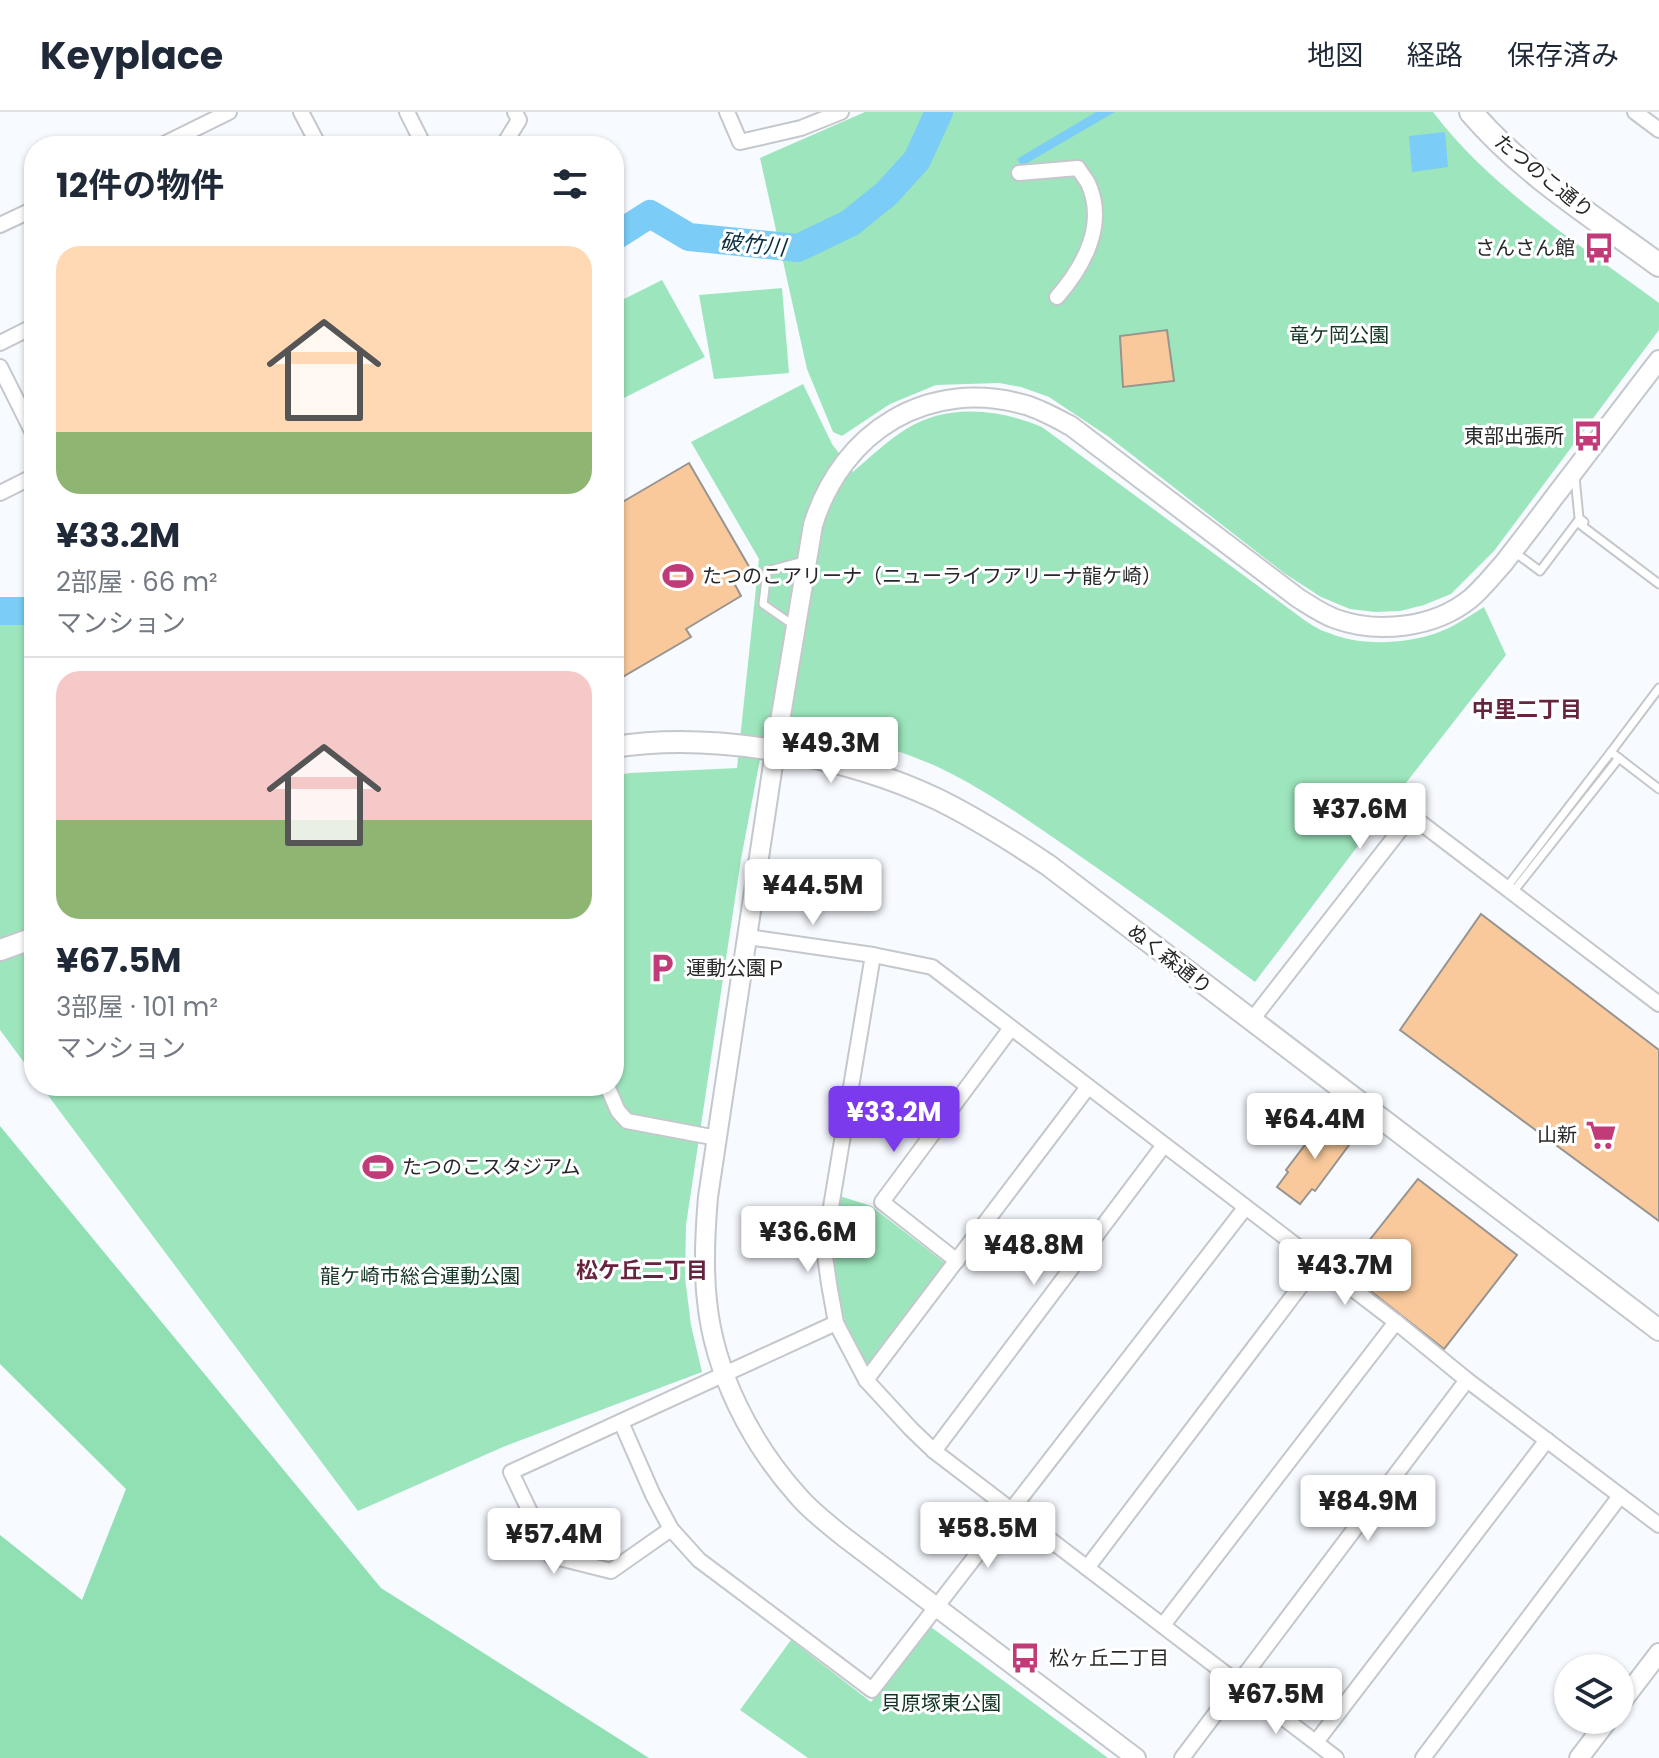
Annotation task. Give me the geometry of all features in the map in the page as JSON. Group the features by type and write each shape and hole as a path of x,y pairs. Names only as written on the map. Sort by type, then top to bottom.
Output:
{"main road":[{"name":"たつのこ通り","path":"1471,112 1510,153 1539,177 1659,265"},
{"name":"ぬく森通り","path":"624,746 660,742 698,743 775,751 830,762 896,782 975,818 1048,865 1659,1330"},
{"path":"0,950 24,942"}],"street":[{"path":"180,136 229,112"},
{"path":"301,112 314,136"},
{"path":"407,112 419,136"},
{"path":"509,136 519,120 515,112"},
{"path":"727,112 740,142 801,128 839,113"},
{"path":"1640,114 1659,130"},
{"path":"1019,173 1078,168 1088,184 1095,208 1094,233 1079,267 1057,297"},
{"path":"0,225 24,214"},
{"path":"0,343 24,331"},
{"path":"1136,1758 844,1537 799,1497 764,1451 744,1417 724,1375 713,1341 704,1268 708,1197 775,751 813,525 820,503 831,479 849,455 888,422 934,403 975,397 1002,399 1027,405 1071,426 1321,613 1368,627 1399,627 1450,612 1469,600 1487,582 1659,360"},
{"path":"0,367 24,415"},
{"path":"0,493 24,481"},
{"path":"1251,1021 1404,825 1421,823 1659,1004"},
{"path":"748,937 932,967 1659,1525"},
{"path":"873,955 824,1249 836,1323 866,1380 934,1451 1336,1758"},
{"path":"957,1261 882,1202 1011,1028"},
{"path":"866,1380 1088,1087"},
{"path":"611,1096 627,1121 717,1138"},
{"path":"934,1451 1164,1145"},
{"path":"621,1422 671,1529 699,1560 872,1690 1245,1208"},
{"path":"1087,1568 1318,1263"},
{"path":"1163,1625 1396,1322"},
{"path":"671,1529 611,1571 551,1556 511,1472 836,1323"},
{"path":"1182,1758 1467,1380"},
{"path":"1316,1742 1547,1440"},
{"path":"1423,1758 1620,1496"},
{"path":"1634,1686 1659,1653"},
{"path":"1579,1758 1597,1734"}],"lane":[{"path":"1575,471 1579,518 1659,582"},
{"path":"1513,551 1540,571 1577,522 1659,582"},
{"path":"796,627 763,604 767,571 807,560"},
{"path":"1510,890 1659,688"},
{"path":"1611,752 1659,789"},
{"path":"1510,890 1619,758"}],"green space":[{"name":"竜ケ岡公園","path":"865,112 1433,112 1510,192 1659,303 1659,330 1494,551 1451,594 1400,611 1350,609 1321,597 1284,573 1109,437 1049,397 1021,387 999,383 936,385 890,404 842,436 833,432 807,369 760,158"},
{"path":"662,280 705,357 624,398 624,299"},
{"path":"782,288 789,373 714,379 699,295"},
{"name":"龍ケ崎市総合運動公園","path":"803,384 832,444 853,472 892,439 922,421 956,412 1009,416 1042,427 1320,630 1367,642 1408,640 1441,632 1484,607 1506,655 1255,982 1051,836 955,776 918,758 876,744 768,717 741,859 686,1225 685,1278 691,1325 702,1372 503,1447 358,1511 48,1096 624,1096 624,774 737,768 759,559 691,442"},
{"path":"24,604 24,1062 0,1030 0,608"},
{"path":"0,1126 381,1588 649,1758 0,1758 0,1535 82,1600 126,1489 0,1364"},
{"path":"840,1196 871,1206 945,1263 866,1367 847,1327 837,1289 835,1244"},
{"name":"貝原塚東公園","path":"931,1627 1108,1758 808,1758 740,1710 791,1640 871,1702"}],"water":[{"path":"1096,112 1115,112 1022,166 1017,159"},
{"path":"1445,132 1448,167 1412,172 1409,136"}],"building":[{"path":"1167,330 1174,381 1123,387 1120,336"},
{"name":"たつのこアリーナ（ニューライフアリーナ龍ケ崎）","path":"689,463 751,570 733,581 741,596 686,629 691,637 624,676 624,501"},
{"name":"山新","path":"1481,914 1659,1050 1659,1221 1400,1030"},
{"path":"1329,1118 1354,1136 1315,1191 1312,1189 1300,1204 1277,1187 1288,1172 1286,1170"},
{"path":"1418,1179 1517,1255 1444,1349 1345,1271"}],"waterway":[{"name":"破竹川","path":"624,231 650,214 689,237 798,248 850,223 886,194 917,160 939,112"},
{"name":"破竹川","path":"0,611 24,611"}],"place":[{"name":"さんさん館","path":"1599,248"},
{"name":"東部出張所","path":"1588,436"},
{"name":"たつのこアリーナ（ニューライフアリーナ龍ケ崎）","path":"678,576"},
{"name":"運動公園Ｐ","path":"662,968"},
{"name":"山新","path":"1601,1135"},
{"name":"たつのこスタジアム","path":"378,1167"},
{"name":"松ヶ丘二丁目","path":"1025,1658"}],"district":[{"name":"中里二丁目","path":"1527,709"},
{"name":"松ケ丘二丁目","path":"642,1270"}]}
